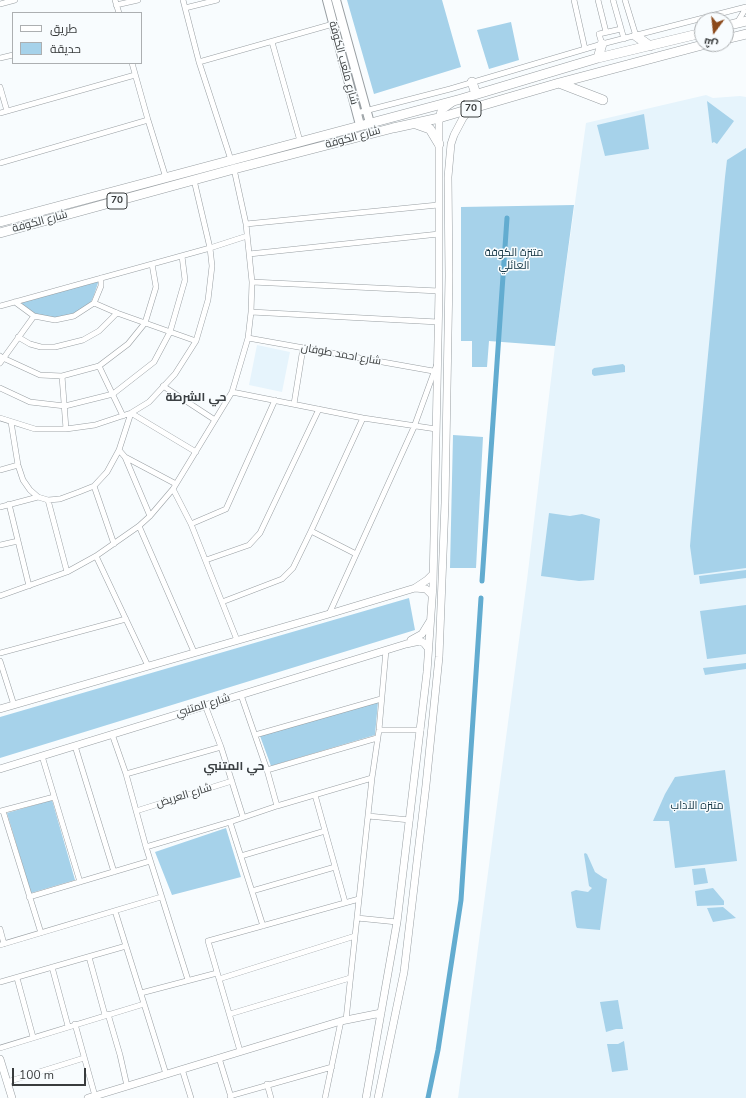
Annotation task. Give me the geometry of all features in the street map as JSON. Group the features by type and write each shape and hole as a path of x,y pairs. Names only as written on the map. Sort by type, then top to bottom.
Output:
{"highway":[{"name":"شارع الكوفة","path":"0,222 461,99 598,58 694,34"},
{"path":"734,37 746,34"},
{"path":"636,36 650,46"},
{"path":"598,58 602,44"},
{"name":"شارع الكوفة","path":"2,233 234,169 393,128 438,118 559,83 694,47"},
{"path":"638,48 638,55 642,61"},
{"path":"614,54 619,61 617,67"},
{"path":"472,82 476,94"},
{"path":"559,83 603,100"},
{"path":"387,118 392,121 393,128"},
{"path":"415,124 427,127 439,144"},
{"path":"41,222 36,221 35,218 54,208"},
{"path":"2,233 8,228 20,224 19,219 13,218"}],"main road":[{"name":"شارع ملعب الكوفة","path":"327,0 360,125"},
{"name":"شارع ملعب الكوفة","path":"336,0 370,123"},
{"path":"366,1098 399,912 421,730 432,596 439,291 438,118 445,107 461,99"},
{"path":"378,1098 404,972 439,657 445,503 449,276 448,177 451,144 463,118 470,109"},
{"path":"438,160 440,157 445,156 450,161"},
{"path":"436,410 440,406 443,406 446,409"},
{"path":"0,709 415,588 425,582 433,574"},
{"path":"415,588 426,590 432,596"},
{"name":"شارع المتنبي","path":"406,644 422,634 430,621"},
{"name":"شارع المتنبي","path":"0,769 406,644 420,641 428,648"},
{"path":"399,912 406,916 411,913"},
{"path":"397,925 405,924 409,931"},
{"path":"88,1098 344,1021 381,1013"},
{"path":"0,1059 12,1098"}],"street":[{"path":"0,4 15,0"},
{"path":"118,12 116,2 138,0"},
{"path":"183,0 199,62 230,160"},
{"path":"185,8 217,0"},
{"path":"574,0 585,49"},
{"path":"598,0 606,32"},
{"path":"613,0 624,39"},
{"path":"625,0 636,36"},
{"path":"357,113 472,82 602,44 746,8"},
{"path":"742,22 746,8"},
{"path":"199,62 333,24"},
{"path":"602,44 599,34 621,28"},
{"path":"272,42 300,141"},
{"path":"0,57 12,55"},
{"path":"132,64 166,178"},
{"path":"0,113 135,75"},
{"path":"0,87 7,112"},
{"path":"0,163 148,120"},
{"path":"0,596 67,572 96,556 139,526 150,516 174,486 232,392 248,338 252,282 246,224 234,169"},
{"path":"1,420 36,429 66,429 95,425 131,413 149,402 175,374 196,341 208,300 212,266 210,248 194,180"},
{"path":"246,224 438,205"},
{"path":"249,254 439,234"},
{"path":"0,306 182,256 247,236"},
{"path":"0,388 30,402 64,406 113,394 154,362 170,332 185,280 182,256"},
{"path":"34,316 1,359 40,375 62,376 99,366 128,344 145,323 156,287 152,264"},
{"path":"14,302 34,316 55,320 74,316 94,302 101,286 101,278"},
{"path":"252,282 439,291"},
{"path":"94,302 117,313 196,341"},
{"path":"251,312 438,322"},
{"path":"18,337 30,344 41,347 55,347 83,340 94,334 117,313"},
{"name":"شارع احمد طوفان","path":"248,338 434,371"},
{"path":"294,404 304,348"},
{"path":"329,614 414,427 437,362"},
{"path":"99,366 123,416"},
{"path":"62,376 66,429"},
{"path":"163,386 215,420"},
{"path":"232,392 363,418 414,427 436,429"},
{"path":"191,524 226,509 275,400"},
{"path":"206,560 249,545 260,533 319,409"},
{"path":"11,422 18,465 23,480 30,490 38,497 48,500 60,498 94,486 107,472 119,450 131,413"},
{"path":"131,413 196,452"},
{"path":"222,602 282,579 293,568 312,531 363,418"},
{"path":"119,450 125,458 150,516"},
{"path":"125,458 174,486 206,560 237,640"},
{"path":"0,470 18,465"},
{"path":"94,486 114,544"},
{"path":"0,507 38,497"},
{"path":"48,500 67,572"},
{"path":"9,504 29,586"},
{"path":"139,526 194,652"},
{"path":"312,531 356,554"},
{"path":"0,545 18,541"},
{"path":"96,556 148,666"},
{"path":"0,653 126,619"},
{"path":"325,1098 344,1021 350,978 372,778 379,730 386,650"},
{"path":"0,660 14,705"},
{"path":"241,695 267,770 277,806"},
{"path":"255,735 381,699"},
{"path":"206,705 243,817"},
{"path":"379,730 421,730"},
{"path":"112,734 126,774 150,861 188,980"},
{"path":"267,770 377,738"},
{"path":"76,746 114,872"},
{"path":"126,774 221,747"},
{"path":"42,756 80,882"},
{"path":"146,847 372,778"},
{"name":"شارع العريض","path":"136,810 232,781"},
{"path":"315,795 345,902"},
{"path":"41,933 2,811 54,797"},
{"path":"368,816 410,820"},
{"path":"230,822 263,926"},
{"path":"241,856 325,831"},
{"path":"29,897 150,861"},
{"path":"252,891 335,867"},
{"path":"0,929 2,944 161,897"},
{"path":"240,1052 208,941 359,898"},
{"path":"115,911 166,1074"},
{"path":"357,918 397,925"},
{"path":"219,979 355,936"},
{"path":"0,982 126,946"},
{"path":"89,957 120,1055 127,1086"},
{"path":"52,968 68,1026"},
{"path":"141,993 217,973"},
{"path":"16,978 33,1037"},
{"path":"230,1014 350,978"},
{"path":"0,1048 144,1004"},
{"path":"75,1024 95,1096"},
{"path":"7,1082 84,1058"},
{"path":"219,1058 230,1097 267,1084 332,1067"},
{"path":"182,1070 191,1098"},
{"path":"267,1084 271,1098"}],"shaded area":[{"path":"706,95 713,98 746,97 746,1098 458,1098 527,580 555,346 586,123"},
{"path":"257,345 290,352 282,392 249,385"}],"green space":[{"path":"347,0 442,0 461,67 374,94"},
{"path":"511,22 519,60 489,69 477,30"},
{"path":"707,101 734,121 717,144 714,142 712,143"},
{"path":"644,114 649,149 605,156 597,125"},
{"path":"746,148 746,568 694,575 690,546 727,160"},
{"name":"متنزة الكوفة العائلي","path":"574,205 555,346 489,341 487,367 472,367 472,341 461,341 461,207"},
{"path":"99,280 91,302 72,315 55,318 34,314 18,302"},
{"path":"623,364 625,366 625,372 594,376 592,374 592,370 594,368"},
{"path":"453,435 483,437 476,568 450,568"},
{"path":"549,513 570,516 582,514 600,519 594,580 579,581 541,576"},
{"path":"746,570 746,578 700,584 699,576"},
{"path":"409,598 415,630 0,758 0,717"},
{"path":"746,605 746,654 707,659 700,611"},
{"path":"746,663 746,669 705,675 703,668"},
{"path":"378,702 375,735 271,766 260,736"},
{"name":"متنزه الآداب","path":"725,770 737,861 675,868 669,821 653,821 665,794 675,777"},
{"path":"52,800 75,880 31,893 7,813"},
{"path":"226,828 241,877 172,895 155,852"},
{"path":"585,853 587,854 595,872 607,879 600,930 577,928 576,926 571,892 576,890 588,892 592,888 589,886"},
{"path":"705,868 708,883 694,885 692,869"},
{"path":"713,888 724,901 724,905 697,906 695,891"},
{"path":"723,907 736,918 713,922 707,908"},
{"path":"618,1000 623,1029 616,1029 606,1032 600,1002"},
{"path":"624,1041 628,1070 612,1072 607,1044 618,1044"}],"waterway":[{"path":"482,581 507,218"},
{"path":"428,1098 438,1050 461,900 481,598"}],"district":[{"name":"حي الشرطة","path":"196,398"},
{"name":"حي المتنبي","path":"234,767"}]}
